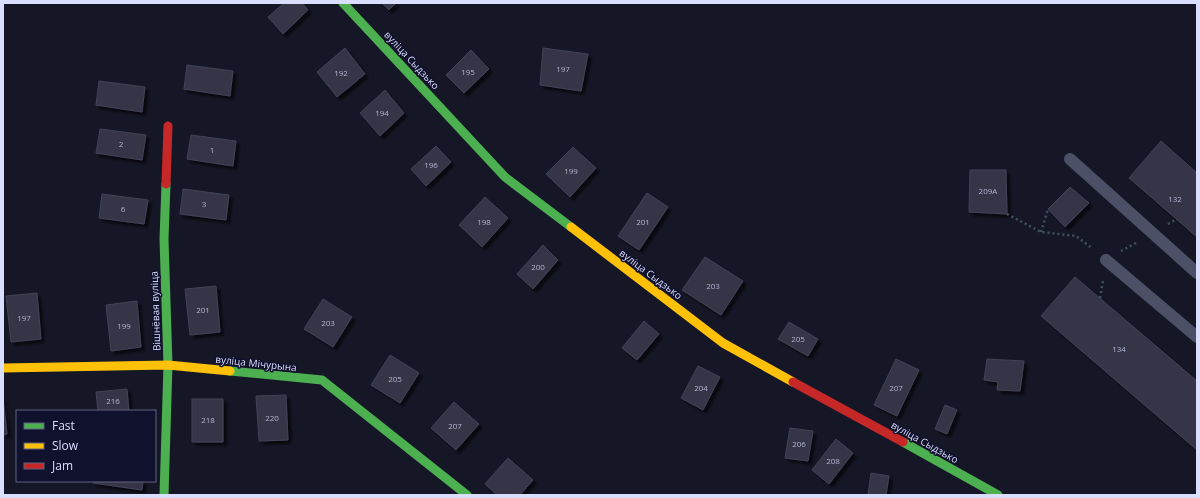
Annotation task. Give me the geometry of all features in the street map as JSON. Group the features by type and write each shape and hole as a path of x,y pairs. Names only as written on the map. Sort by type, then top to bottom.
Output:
{"street":[{"name":"вуліца Сыдзько","path":"343,3 506,177 723,343 998,495"},
{"name":"Вішнёвая вуліца","path":"164,495 168,365 164,239 168,126"},
{"name":"вуліца Мічурына","path":"3,368 168,365 322,380 467,495"}],"lane":[{"path":"1070,159 1197,273"},
{"path":"1106,260 1197,337"}],"path":[{"path":"1041,232 1048,209"},
{"path":"1007,214 1041,232 1076,236 1106,260"},
{"path":"1106,260 1177,219"},
{"path":"1100,298 1106,260"}],"building":[{"path":"284,3 302,3 308,10 283,34 268,17"},
{"path":"382,3 396,3 389,10"},
{"path":"345,48 365,74 337,97 317,72"},
{"path":"543,48 588,54 581,91 540,85"},
{"path":"471,50 489,69 464,93 446,75"},
{"path":"187,65 233,71 230,96 184,89"},
{"path":"99,81 145,87 142,112 96,105"},
{"path":"385,90 404,113 380,136 360,113"},
{"path":"100,129 146,135 142,160 96,153"},
{"path":"191,135 236,141 233,166 187,159"},
{"path":"1161,141 1197,173 1197,237 1129,178"},
{"path":"436,146 451,162 426,186 411,169"},
{"path":"573,147 596,168 570,197 546,174"},
{"path":"970,170 1006,170 1007,214 969,212"},
{"path":"1070,187 1089,203 1065,227 1048,209"},
{"path":"183,189 229,195 226,220 180,214"},
{"path":"647,193 668,207 639,250 618,236"},
{"path":"102,194 148,200 144,224 99,218"},
{"path":"485,197 508,218 482,247 459,225"},
{"path":"543,245 558,260 533,289 517,274"},
{"path":"705,257 743,281 721,315 682,290"},
{"path":"1075,277 1197,381 1197,450 1041,316"},
{"path":"216,286 220,332 190,335 185,289"},
{"path":"37,293 41,339 11,342 6,296"},
{"path":"323,299 352,317 333,347 304,329"},
{"path":"137,301 141,347 111,351 106,305"},
{"path":"644,321 659,334 637,360 622,348"},
{"path":"789,322 818,339 808,356 778,339"},
{"path":"390,355 419,373 400,403 371,385"},
{"path":"896,359 919,370 897,416 874,405"},
{"path":"987,359 1024,361 1020,391 997,390 998,382 984,380"},
{"path":"698,366 720,377 703,410 681,398"},
{"path":"127,389 129,410 98,410 96,392"},
{"path":"286,395 288,440 259,441 256,396"},
{"path":"3,398 7,434 3,435"},
{"path":"192,399 223,399 223,442 192,442"},
{"path":"454,402 479,424 456,450 431,428"},
{"path":"945,405 957,410 947,434 935,429"},
{"path":"790,428 813,431 808,461 785,458"},
{"path":"836,439 853,453 829,484 812,470"},
{"path":"508,458 533,480 520,495 497,495 485,484"},
{"path":"871,473 889,476 886,495 868,495"},
{"path":"93,482 143,482 142,490"}],"traffic: fast":[{"path":"343,3 505,177 571,227"},
{"path":"164,495 168,365 164,239 166,184"},
{"path":"230,371 322,380 467,495"},
{"path":"903,442 998,495"}],"traffic: slow":[{"path":"571,227 723,343 793,382"},
{"path":"3,368 168,365 230,371"}],"traffic: jam":[{"path":"166,184 168,126"},
{"path":"793,382 903,442"}]}
